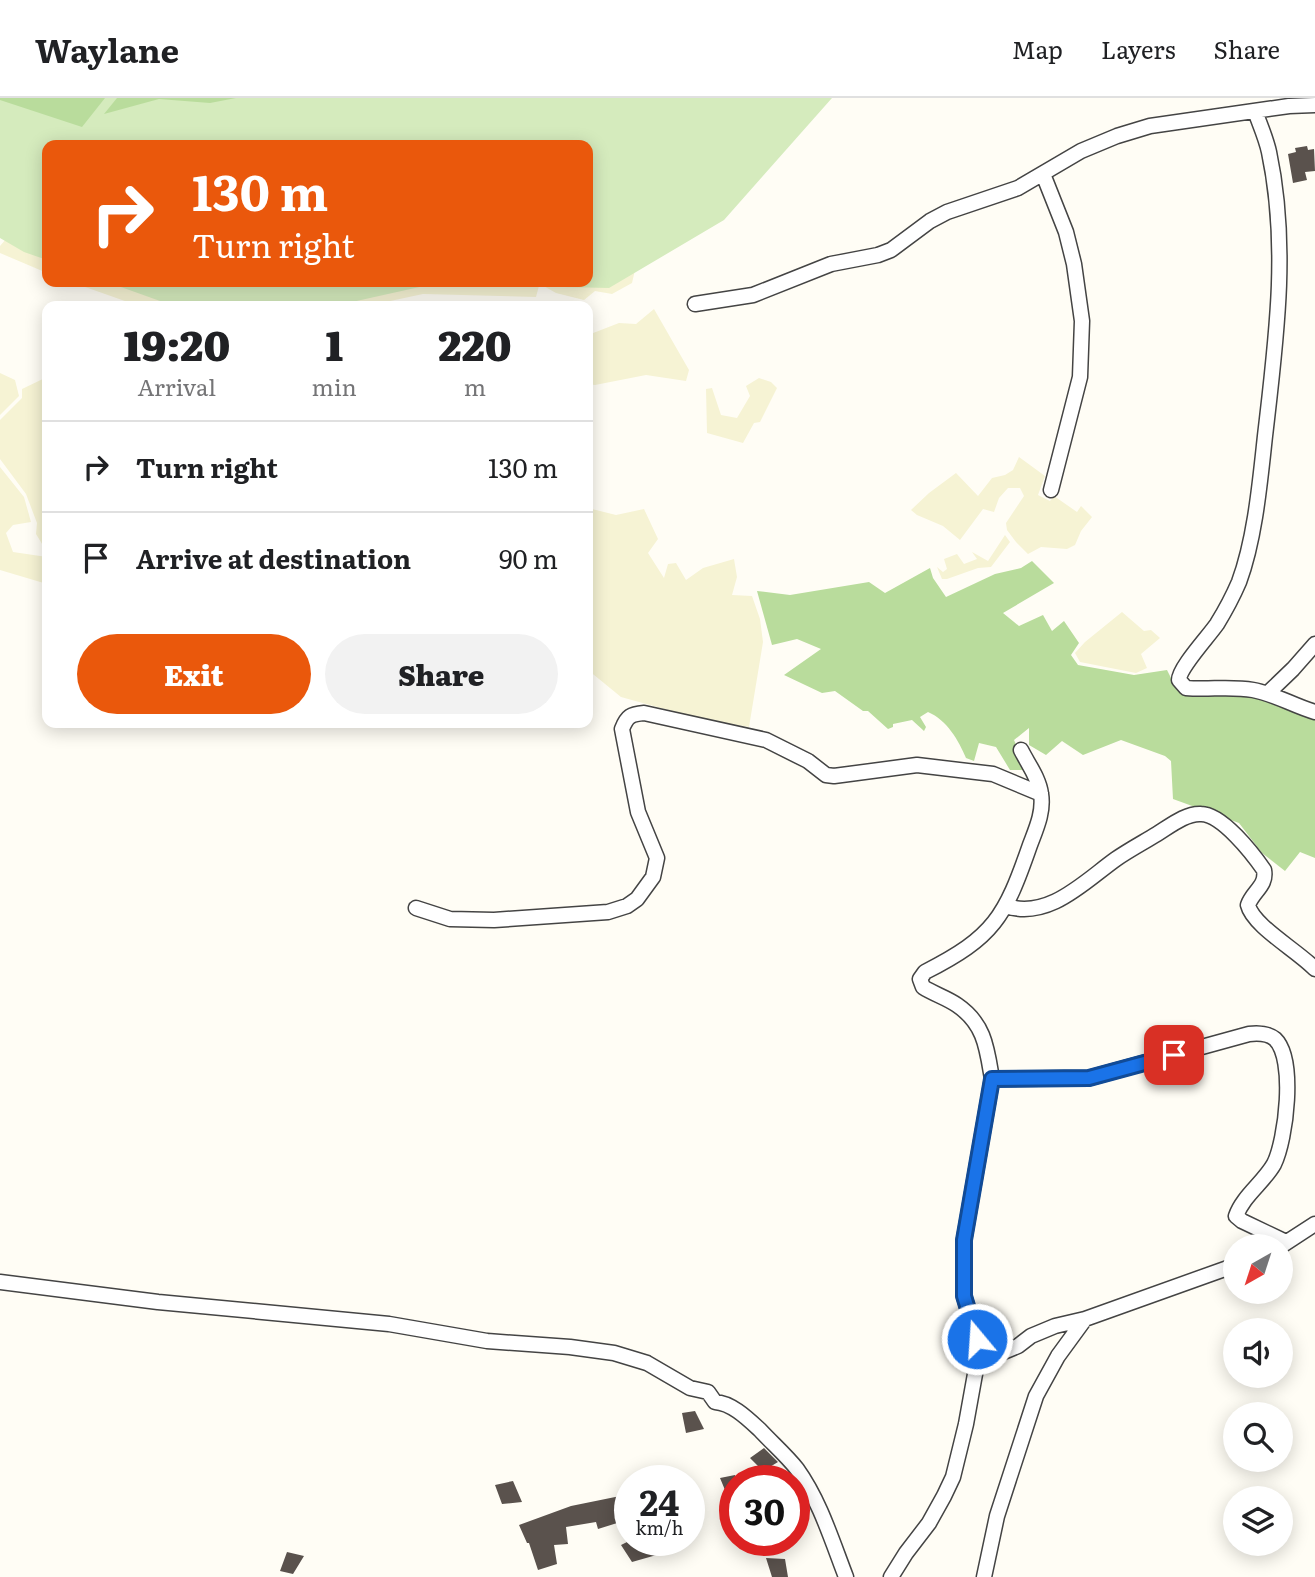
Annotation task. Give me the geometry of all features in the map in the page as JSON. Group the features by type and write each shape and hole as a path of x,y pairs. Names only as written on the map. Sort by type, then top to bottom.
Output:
{"street":[{"path":"695,304 753,295 831,264 891,250 947,212 998,196 1043,174 1081,151 1116,136 1150,126 1315,105"},
{"path":"1255,111 1269,149 1280,227 1280,274 1273,368 1260,481 1248,555 1238,583 1219,621 1182,669 1179,680 1186,688 1250,689 1268,693 1315,712"},
{"path":"1043,174 1066,232 1074,264 1082,321 1080,377 1051,490"},
{"path":"1268,693 1315,644"},
{"path":"416,908 450,919 494,920 608,912 637,899 653,877 657,858 638,812 622,729 625,719 632,714 644,713 766,740 808,761 826,775 917,765 993,774 1041,794"},
{"path":"891,1577 929,1523 953,1477 966,1424 977,1363 977,1339 964,1296 964,1240 992,1079 987,1048 979,1026 957,1005 923,987 920,979 925,972 981,938 1006,906 1042,809 1038,782 1021,750"},
{"path":"1006,906 1034,907 1060,899 1117,858 1175,822 1201,814 1210,816 1229,830 1264,870 1264,883 1248,905 1255,919 1303,956 1315,969"},
{"path":"992,1079 1089,1078 1249,1034 1271,1036 1281,1048 1287,1088 1287,1110 1281,1144 1273,1166 1236,1216 1265,1234"},
{"path":"1293,1238 1315,1224"},
{"path":"977,1363 1018,1346 1031,1336 1055,1326 1085,1319 1223,1270"},
{"path":"0,1282 158,1302 389,1324 449,1336 570,1347 637,1358 690,1388 708,1392 715,1402 723,1402 752,1422 781,1452 804,1482 831,1537 846,1577"},
{"path":"984,1577 997,1516 1036,1396 1058,1356 1085,1319"}],"shaded area":[{"path":"42,197 42,271 0,253 0,246"},
{"path":"635,270 632,283 612,294 595,291 584,300 556,293 546,287 593,287 593,281"},
{"path":"85,287 539,287 536,297 423,294 390,301 125,301"},
{"path":"654,309 689,370 686,381 646,375 593,385 593,333 619,323 636,324"},
{"path":"0,373 15,380 19,396 0,415"},
{"path":"759,378 771,382 777,388 760,422 754,423 743,443 707,433 706,389 712,388 721,415 737,418 750,396 746,386"},
{"path":"42,379 42,544 36,534 37,523 26,494 0,459 0,420 22,398 22,389"},
{"path":"1019,457 1045,476 1038,495 1050,501 1054,496 1077,512 1081,506 1092,517 1081,531 1075,545 1067,549 1041,547 1028,554 1016,542 1007,530 1006,523 1024,496 1020,488 1008,488 999,498 994,512 983,509 960,540 943,526 911,510 956,473 978,496 992,478 1013,470"},
{"path":"0,467 24,497 31,522 13,525 6,533 13,552 42,556 42,583 0,570"},
{"path":"593,509 616,515 644,509 658,539 648,553 664,578 668,564 676,563 686,580 703,568 734,559 737,577 732,595 752,596 760,619 763,642 749,727 697,718 621,697 593,674"},
{"path":"1005,535 1010,542 991,567 978,568 942,579 937,567 943,572 947,569 944,559 957,554 964,564 977,559 972,552 988,561"},
{"path":"1122,612 1144,631 1151,630 1160,638 1141,654 1147,668 1136,673 1080,662 1075,653"}],"green space":[{"path":"0,98 832,98 724,220 609,288 565,287 593,287 593,140 42,140 42,258 24,252 0,238"},
{"path":"0,98 105,98 82,127"},
{"path":"117,98 236,98 210,103 159,99 104,114"},
{"path":"121,287 420,287 356,301 160,301"},
{"path":"1032,561 1054,583 1003,613 1019,626 1043,615 1052,631 1064,621 1079,643 1071,655 1078,665 1134,675 1167,670 1177,690 1205,695 1248,696 1315,717 1315,858 1300,852 1285,871 1262,853 1239,823 1173,799 1171,761 1165,756 1121,740 1083,755 1062,741 1046,755 1029,745 1029,728 1014,740 1027,770 1010,770 996,747 979,743 974,761 966,758 947,726 928,712 920,717 926,727 924,731 912,720 893,724 893,727 888,729 868,711 863,711 835,691 822,693 784,675 821,649 797,639 772,645 757,591 790,595 869,582 885,593 930,568 933,578 946,597 995,574 1021,568"}],"building":[{"path":"1307,146 1308,150 1314,149 1315,171 1305,172 1307,180 1293,183 1288,154 1296,152 1295,148"},
{"path":"695,1411 704,1429 686,1433 682,1413"},
{"path":"764,1448 778,1462 773,1465 757,1465 750,1458"},
{"path":"513,1481 522,1502 502,1504 495,1485"},
{"path":"614,1497 614,1524 598,1529 596,1522 566,1527 568,1544 554,1545 557,1564 538,1570 529,1543 519,1525 571,1506"},
{"path":"287,1552 304,1556 293,1574 280,1571"},
{"path":"628,1556 653,1556 632,1562"},
{"path":"766,1558 785,1559 788,1577 772,1577"}],"route":[{"path":"977,1339 964,1296 964,1240 992,1079 1089,1078 1174,1055"}]}
